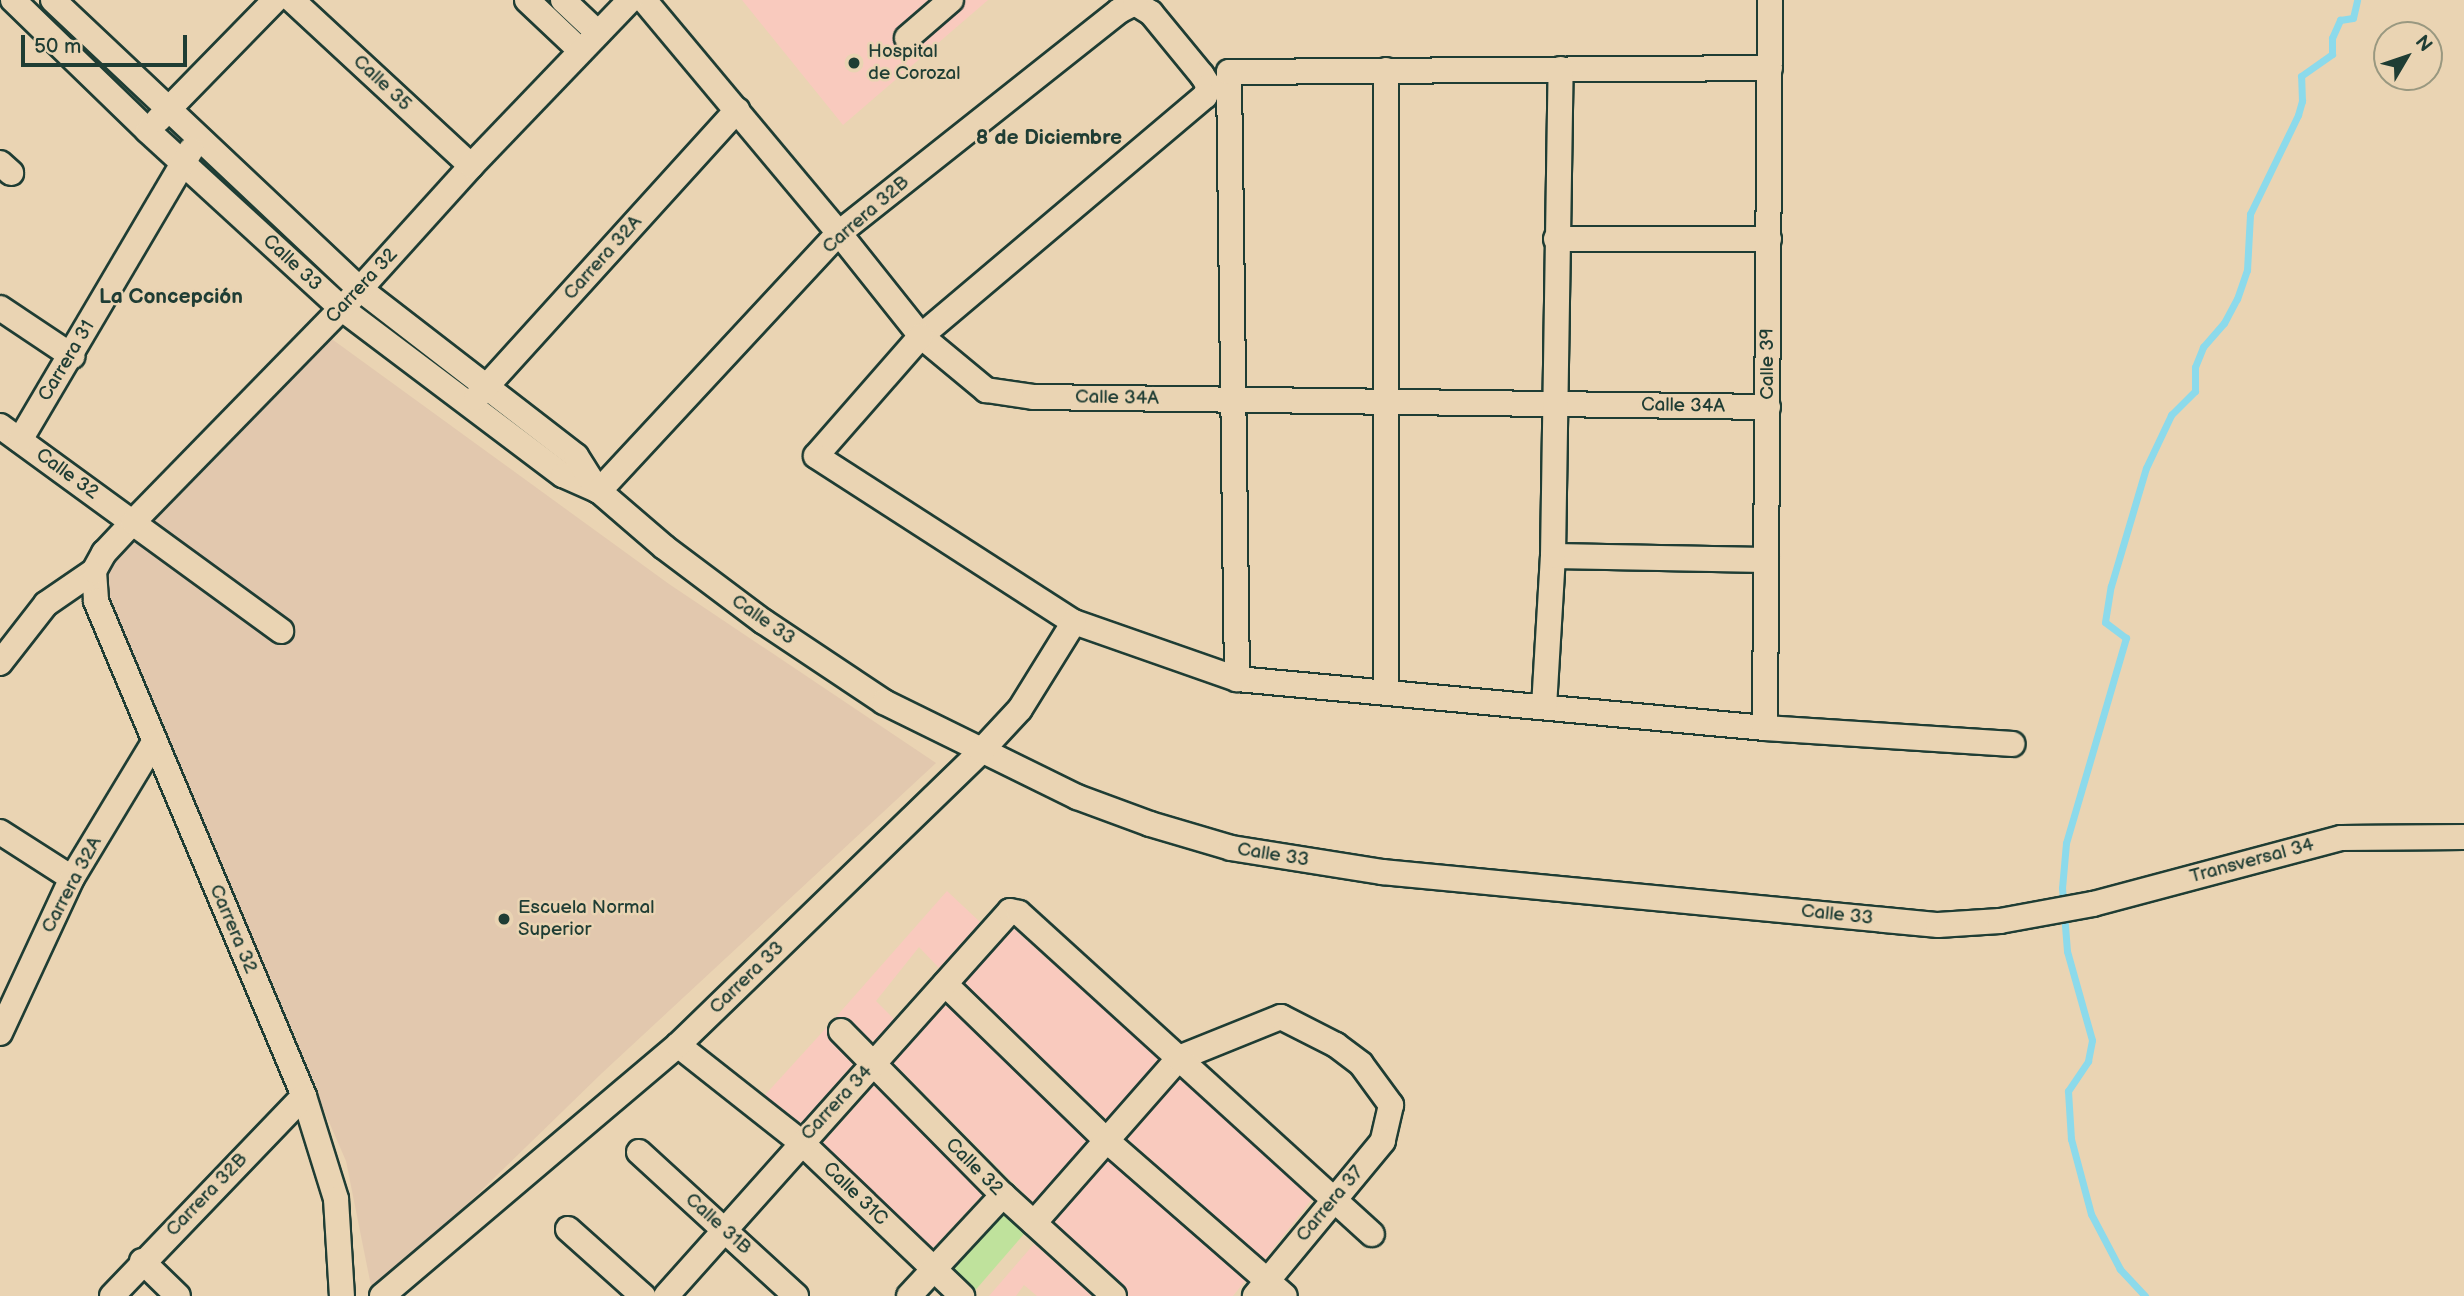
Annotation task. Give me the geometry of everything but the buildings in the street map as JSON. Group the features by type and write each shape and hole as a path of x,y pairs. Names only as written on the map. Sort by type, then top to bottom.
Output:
{"street":[{"name":"Calle 33","path":"13,0 148,131 341,308 469,407 563,475 599,491"},
{"name":"Calle 33","path":"53,0 360,289 576,456 599,491 664,547 764,622 884,702 1077,797 1150,824 1231,848 1369,870 1938,925 2000,921 2044,913"},
{"path":"148,131 275,0"},
{"name":"Calle 35","path":"292,0 471,166"},
{"path":"527,0 590,42"},
{"path":"563,0 590,42"},
{"name":"Carrera 32","path":"0,663 46,604 94,571 104,553 133,522 360,289 471,166 630,0"},
{"name":"Calle 34A","path":"644,0 839,233 921,336 986,390 1034,397 1768,407"},
{"path":"906,38 951,0"},
{"name":"Calle 39","path":"1765,728 1770,0"},
{"name":"Carrera 32B","path":"599,491 839,233 1119,11 1135,4 1151,13 1202,75 1209,86 1205,96 921,336"},
{"path":"1237,679 1228,72 1770,68"},
{"path":"1544,707 1553,556 1556,239 1561,69"},
{"path":"1386,71 1386,692"},
{"name":"Carrera 32A","path":"469,407 737,110"},
{"name":"Carrera 31","path":"10,433 72,356 182,162 200,139"},
{"path":"1556,239 1769,239"},
{"path":"0,307 72,356"},
{"path":"921,336 816,456 1074,622 1237,679 1765,728 2012,744"},
{"name":"Calle 32","path":"10,433 281,631"},
{"path":"1553,556 1766,559"},
{"name":"Carrera 32","path":"94,571 96,601 304,1096 336,1199 342,1296"},
{"name":"Carrera 33","path":"382,1296 678,1045 981,751 1020,709 1074,622"},
{"name":"Carrera 32A","path":"0,1033 72,878 154,742"},
{"path":"0,832 72,878"},
{"name":"Transversal 34","path":"2044,913 2093,904 2341,838 2464,837"},
{"name":"Carrera 34","path":"666,1296 1010,911 1019,914 1179,1058"},
{"path":"945,984 1106,1140 1270,1291"},
{"name":"Carrera 37","path":"1179,1058 1281,1017 1336,1045 1361,1064 1391,1105 1383,1141 1334,1199 1270,1291"},
{"name":"Calle 32","path":"841,1031 1003,1195 1114,1296"},
{"name":"Calle 31C","path":"678,1045 801,1142 962,1296"},
{"path":"1034,1223 1179,1058 1372,1234"},
{"name":"Carrera 32B","path":"112,1296 142,1261 304,1096"},
{"name":"Calle 31B","path":"639,1152 796,1296"},
{"path":"909,1296 1003,1195"},
{"path":"568,1229 643,1296"},
{"path":"142,1261 178,1296"}],"shaded area":[{"name":"Escuela Normal Superior","path":"329,337 669,584 936,763 601,1074 373,1296 346,1161 102,600 103,562"}],"green space":[{"path":"1000,1210 1024,1234 972,1294 944,1271"}],"waterway":[{"path":"2145,1296 2120,1269 2091,1214 2071,1139 2068,1091 2088,1061 2092,1040 2067,951 2062,888 2066,843 2126,638 2105,622 2111,586 2146,468 2171,415 2195,391 2195,367 2203,347 2224,323 2237,299 2247,270 2250,214 2298,115 2302,101 2301,76 2332,54 2332,38 2340,20 2353,18 2357,0"}],"place":[{"name":"Hospital de Corozal","path":"854,63"},
{"name":"Escuela Normal Superior","path":"504,919"}],"district":[{"name":"8 de Diciembre","path":"1049,138"},
{"name":"La Concepción","path":"171,297"}]}
